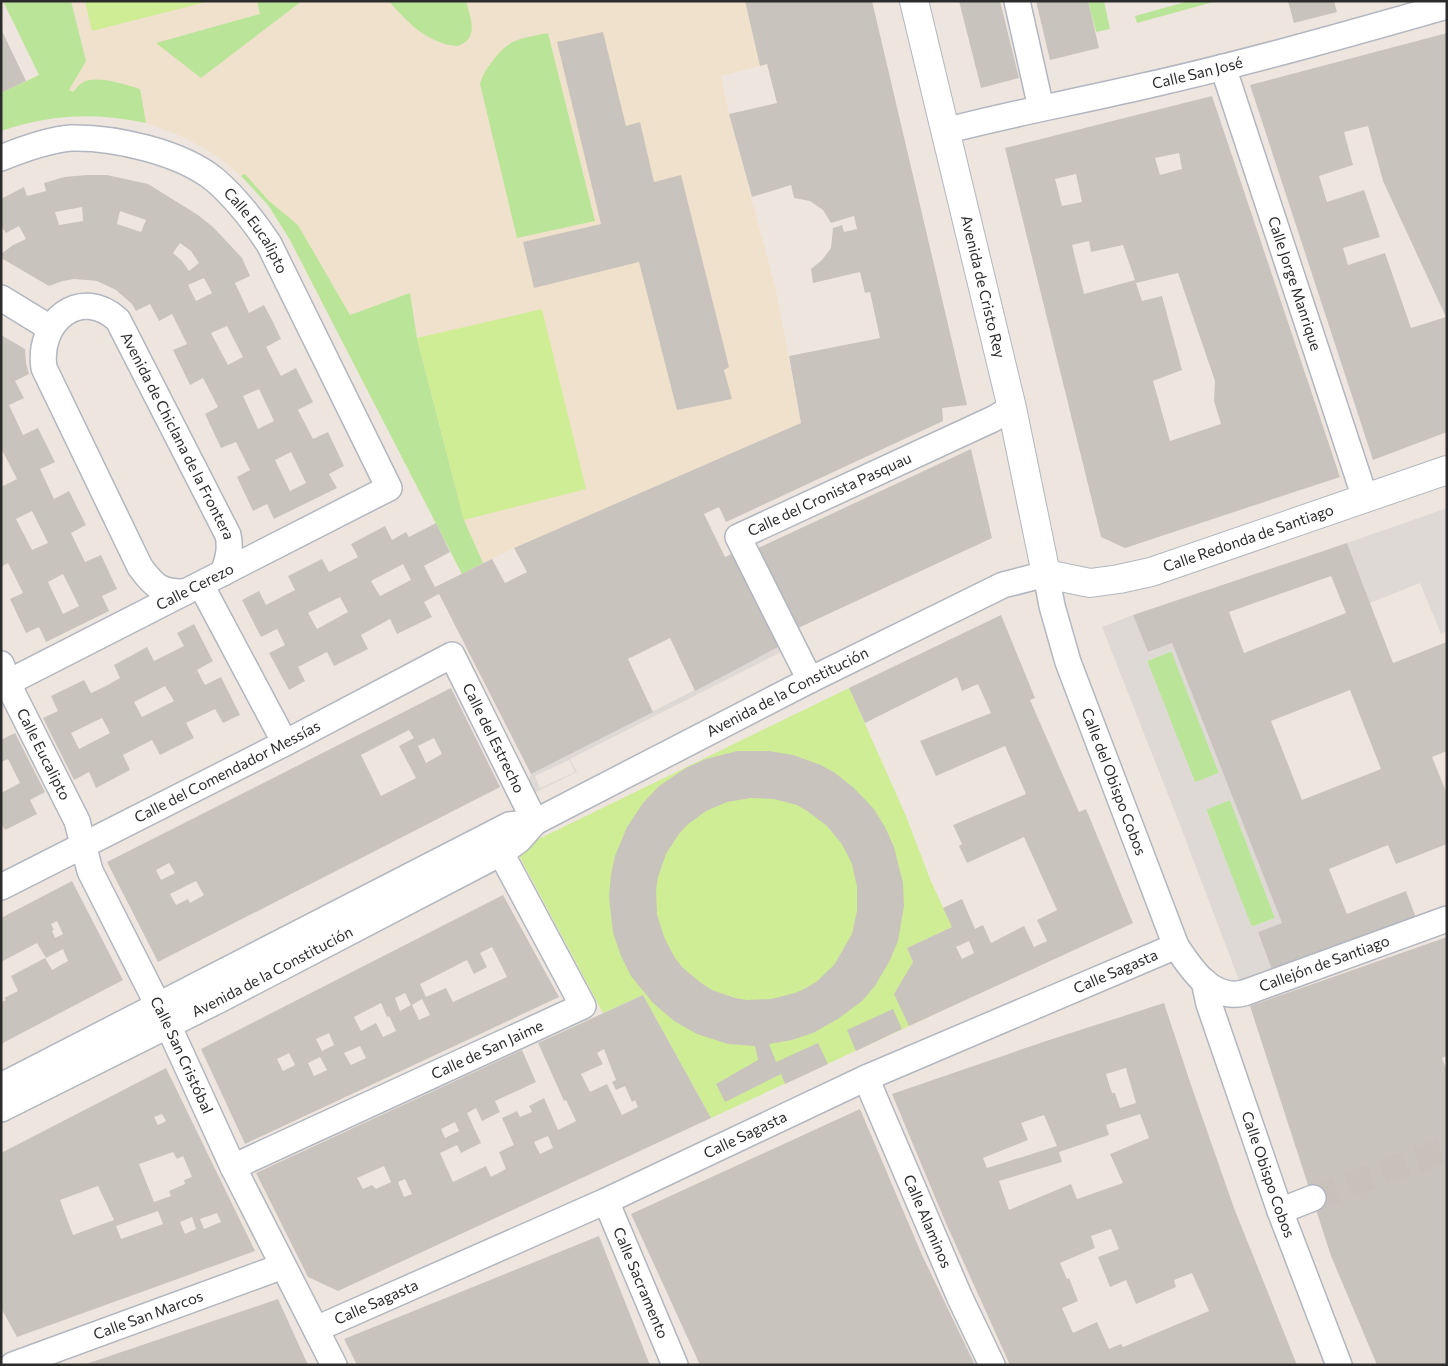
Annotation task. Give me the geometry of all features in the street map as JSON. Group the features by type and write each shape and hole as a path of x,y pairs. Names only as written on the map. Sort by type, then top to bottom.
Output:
{"street":[{"name":"Avenida de Cristo Rey","path":"914,1 1012,408 1046,574"},
{"path":"1017,1 1041,108"},
{"name":"Calle San José","path":"945,131 1223,67 1447,6"},
{"name":"Calle Jorge Manrique","path":"1223,67 1364,498"},
{"name":"Calle Eucalipto","path":"1,158 44,142 70,138 98,139 138,146 162,153 188,164 213,178 250,216 269,244 389,488"},
{"path":"1,298 50,328 43,353 44,368 140,567 157,587 164,590 193,588 285,743"},
{"name":"Avenida de Chiclana de la Frontera","path":"50,328 60,316 69,310 82,307 104,310 118,320 228,535 229,552 223,572"},
{"name":"Calle del Cronista Pasquau","path":"810,680 738,537 993,419 1012,408"},
{"name":"Calle Redonda de Santiago","path":"1046,574 1090,583 1136,576 1447,470"},
{"name":"Calle Cerezo","path":"4,678 193,588 389,488"},
{"name":"Avenida de la Constitución","path":"1,1110 163,1015 509,825 535,822 810,680 1003,584 1046,574"},
{"name":"Calle del Obispo Cobos","path":"1046,574 1052,606 1066,655 1176,946 1190,968 1204,981"},
{"name":"Calle del Comendador Messías","path":"1,887 285,743 452,655"},
{"name":"Calle del Estrecho","path":"452,655 535,822"},
{"name":"Calle Eucalipto","path":"4,678 77,821 83,845"},
{"name":"Avenida de la Constitución","path":"1,1086 163,1015 230,994 501,853 519,840 535,822"},
{"name":"Calle San Cristóbal","path":"83,845 90,871 163,1015 232,1167 334,1365"},
{"name":"Calle de San Jaime","path":"232,1167 583,1006 501,853"},
{"name":"Callejón de Santiago","path":"1204,981 1211,988 1237,995 1447,919"},
{"name":"Calle Sagasta","path":"316,1329 606,1201 866,1078 1176,946"},
{"name":"Calle Obispo Cobos","path":"1204,981 1209,1004 1280,1212 1339,1365"},
{"name":"Calle Alaminos","path":"866,1078 960,1298 992,1365"},
{"path":"1280,1212 1313,1198"},
{"name":"Calle Sacramento","path":"606,1201 675,1365"},
{"name":"Calle San Marcos","path":"13,1365 283,1266"},
{"path":"1,1358 5,1365"}],"shaded area":[{"path":"3,1 745,1 760,66 721,76 729,114 776,290 801,423 514,548 462,574 283,227 268,205 241,176 218,157 186,138 146,123 96,116 60,117 22,124 1,131 1,93 39,75"},
{"path":"1447,508 1447,631 1441,634 1420,583 1370,603 1347,543"},
{"path":"1133,615 1148,652 1172,643 1282,923 1258,932 1272,970 1240,983 1102,627","holes":["1171,651 1219,773 1195,782 1147,661","1230,800 1275,918 1252,927 1206,810"]},
{"path":"780,646 785,650 570,759 577,772 534,793 529,780 531,774","holes":["569,760 575,772 540,788 535,776"]}],"green space":[{"path":"3,1 71,1 86,61 69,90 73,92 82,83 95,80 111,81 140,89 146,123 108,117 73,116 37,121 1,131 1,93 39,75"},
{"path":"85,1 210,1 92,31"},
{"path":"257,1 302,1 201,78 156,43 260,14"},
{"path":"389,1 466,1 472,27 469,38 465,43 458,46 438,42 419,31"},
{"path":"1088,1 1104,1 1110,29 1096,32"},
{"path":"1189,1 1217,1 1137,23 1135,16"},
{"path":"548,33 595,221 517,238 480,84 489,65 509,44"},
{"path":"245,174 269,201 298,225 350,315 410,293 417,338 464,520 483,563 462,574 290,240 268,205 241,176"},
{"path":"542,309 586,489 464,520 417,338"},
{"path":"1172,651 1219,773 1195,783 1147,661"},
{"path":"849,688 906,816 930,879 952,927 907,948 935,1014 711,1118 643,995 603,1013 516,850"},
{"path":"1230,800 1275,918 1251,927 1206,809"}],"building":[{"path":"745,1 872,1 967,405 942,408 943,421 726,522 719,507 704,514 725,557 734,553 780,646 695,691 670,638 628,659 653,712 531,774 439,594 424,602 432,617 397,634 390,619 361,635 368,649 334,666 327,652 298,667 305,681 289,690 269,653 285,645 277,629 261,637 242,600 259,591 266,605 295,590 288,576 322,559 329,572 358,557 351,544 385,526 392,540 406,532 409,537 436,523 450,552 424,566 435,587 492,559 505,583 527,572 514,548 801,423 789,356 880,338 870,292 865,293 860,272 813,283 811,269 822,260 831,248 833,228 842,225 844,232 857,229 854,216 831,223 823,210 810,201 794,198 791,185 752,197 729,114 777,103 767,64 760,66","holes":["403,564 411,580 380,596 371,581","340,597 348,612 317,629 308,613"]},
{"path":"959,1 1000,1 1019,78 981,88"},
{"path":"1036,1 1088,1 1099,48 1050,60"},
{"path":"1288,1 1334,1 1337,12 1294,23"},
{"path":"1,29 26,81 1,93"},
{"path":"603,32 626,126 640,122 654,182 681,175 729,367 724,370 732,399 677,410 639,262 534,288 523,242 601,224 557,42"},
{"path":"1447,33 1447,432 1373,460 1250,85","holes":["1368,126 1383,181 1446,317 1411,328 1385,253 1348,265 1343,248 1380,237 1364,190 1327,202 1319,176 1353,165 1344,132"]},
{"path":"1212,96 1340,477 1125,548 1101,537 1005,148","holes":["1179,153 1182,169 1160,175 1155,158","1076,174 1082,202 1062,206 1055,179","1089,241 1091,252 1123,245 1135,280 1084,294 1072,245","1178,273 1215,381 1214,401 1221,424 1170,441 1153,381 1182,370 1162,296 1142,301 1136,283"]},
{"path":"107,175 148,184 198,215 213,227 242,258 250,276 235,283 249,313 264,305 273,322 281,339 266,347 281,376 296,368 313,402 298,410 313,439 328,432 344,466 329,474 337,488 274,519 267,504 253,511 237,477 250,470 236,442 221,448 205,414 218,407 203,378 190,385 173,350 187,344 172,314 159,321 150,304 136,311 132,304 116,290 97,281 74,279 49,286 1,258 1,254 13,245 26,239 19,226 6,233 1,226 1,199 24,187 27,196 46,191 44,183 64,177","holes":["82,207 83,221 59,225 55,212","120,211 146,220 141,232 117,224","180,243 191,251 199,263 189,271 173,253","204,278 212,293 196,301 188,285","227,326 243,357 228,365 211,333","259,389 274,421 258,429 243,396","291,452 306,483 290,491 275,460"]},
{"path":"1,335 25,349 29,374 15,381 24,398 9,405 23,435 38,428 55,462 40,469 54,499 69,491 86,525 71,533 85,562 101,555 117,589 102,596 109,611 46,642 39,627 26,633 10,599 23,593 8,563 1,567 1,487 17,479 1,448","holes":["32,511 48,543 32,550 16,519","63,574 79,606 63,614 48,582"]},
{"path":"971,449 992,538 796,629 756,549"},
{"path":"1347,543 1393,663 1447,642 1447,751 1432,757 1447,794 1447,844 1396,864 1388,845 1329,869 1347,914 1406,891 1416,918 1272,970 1258,932 1282,923 1172,643 1148,652 1133,615","holes":["1331,576 1346,613 1244,653 1229,612","1350,690 1381,769 1302,800 1271,721"]},
{"path":"1001,615 1035,698 1030,700 1079,812 1086,809 1133,923 909,1026 894,994 913,962 907,948 952,927 943,908 962,899 975,929 983,925 991,943 1024,926 1034,947 1047,941 1037,920 1057,910 1024,837 967,863 959,846 962,844 953,825 1026,794 1005,746 936,776 920,741 991,713 978,684 962,691 957,677 865,723 849,688","holes":["969,941 974,953 962,959 956,947"]},
{"path":"194,624 213,661 197,670 205,685 221,677 240,715 223,723 215,709 186,723 194,738 160,755 152,740 123,755 130,770 96,788 89,772 74,780 43,718 58,711 51,696 84,680 91,693 106,686 120,678 114,665 147,647 154,661 184,646 177,633","holes":["165,686 174,701 142,717 134,702","102,718 110,733 79,749 71,733"]},
{"path":"451,688 500,787 158,962 107,862","holes":["409,730 414,738 399,746 416,778 381,796 361,755","434,738 442,754 426,763 418,746","169,863 175,873 161,880 156,870","196,881 204,895 190,903 188,899 176,905 170,894"]},
{"path":"15,733 45,792 30,800 37,814 5,830 1,823 1,793 20,783 8,759 1,762 1,740"},
{"path":"737,751 769,751 793,755 821,765 835,773 854,788 874,809 894,847 903,883 904,906 898,941 890,960 875,986 862,1001 838,1019 813,1033 792,1040 769,1044 776,1062 818,1043 828,1064 785,1084 781,1074 725,1102 716,1084 758,1060 755,1046 728,1044 697,1034 674,1021 653,1003 631,976 621,956 613,933 609,897 615,856 627,827 643,803 659,786 686,768 706,759","holes":["751,798 774,799 797,805 807,811 826,825 841,843 852,864 857,887 857,911 852,934 834,965 816,982 795,993 771,999 747,1000 712,990 683,968 675,958 664,937 657,914 656,890 658,877 666,854 687,825 706,811 727,802"]},
{"path":"72,881 123,980 1,1044 1,1002 6,1000 4,998 18,991 11,976 45,958 52,970 68,961 63,949 46,958 37,943 1,962 1,918","holes":["57,921 63,934 55,938 51,924"]},
{"path":"503,895 559,997 245,1144 201,1049","holes":["492,947 507,977 453,1002 446,988 426,997 420,984 467,960 474,974 487,967 480,953","405,993 411,1005 400,1011 395,998","422,999 430,1015 419,1020 412,1005","381,1003 396,1031 383,1037 376,1023 361,1031 354,1017","329,1033 334,1045 322,1051 316,1039","360,1046 366,1058 351,1065 344,1053","289,1053 295,1065 283,1071 277,1059","320,1057 327,1070 314,1076 308,1063"]},
{"path":"1447,937 1447,1056 1442,1058 1447,1071 1447,1365 1377,1365 1331,1256 1250,1006"},
{"path":"643,995 711,1118 338,1291 308,1277 256,1173 522,1050 536,1082 495,1101 500,1112 482,1121 476,1108 467,1113 481,1143 461,1153 457,1145 440,1153 453,1182 486,1166 491,1177 506,1169 499,1152 514,1145 502,1118 517,1111 520,1117 532,1112 529,1106 544,1098 558,1130 576,1121 566,1100 564,1101 538,1043","holes":["604,1049 616,1080 612,1082 616,1090 625,1086 632,1102 635,1100 638,1107 622,1115 607,1084 590,1092 581,1074 603,1064 597,1053","455,1122 459,1131 445,1138 441,1129","548,1136 553,1148 540,1154 534,1142","384,1166 391,1182 376,1189 372,1185 363,1189 357,1178","405,1179 412,1194 404,1197 398,1182"]},
{"path":"1164,1003 1234,1208 1297,1365 1010,1365 945,1221 892,1094","holes":["1126,1068 1136,1103 1120,1108 1115,1093 1112,1093 1106,1074","1140,1114 1149,1138 1110,1154 1123,1183 1077,1199 1071,1184 1009,1210 999,1181 1062,1162 1059,1152 1109,1135 1106,1125","1044,1115 1057,1146 987,1168 983,1158 1028,1140 1021,1123","1111,1229 1119,1249 1098,1257 1110,1287 1126,1280 1136,1304 1176,1287 1174,1280 1192,1273 1209,1311 1123,1347 1121,1344 1109,1349 1097,1322 1073,1333 1062,1308 1078,1301 1069,1278 1067,1279 1060,1263 1095,1248 1091,1236"]},
{"path":"893,1009 902,1029 856,1051 847,1030"},
{"path":"166,1068 255,1251 17,1337 1,1308 1,1153","holes":["162,1114 166,1121 158,1125 154,1117","173,1152 177,1159 183,1156 192,1177 184,1180 185,1184 169,1191 171,1196 154,1202 139,1164","98,1186 114,1220 73,1235 60,1200","158,1211 163,1224 121,1239 116,1226","217,1213 221,1222 204,1229 200,1219","192,1217 196,1229 185,1234 180,1222"]},
{"path":"860,1109 922,1255 975,1365 700,1365 631,1214"},
{"path":"599,1236 650,1365 357,1365 344,1339"},
{"path":"278,1299 308,1365 86,1365 86,1364"}],"tunnel":[{"path":"1313,1198 1447,1149"}]}
